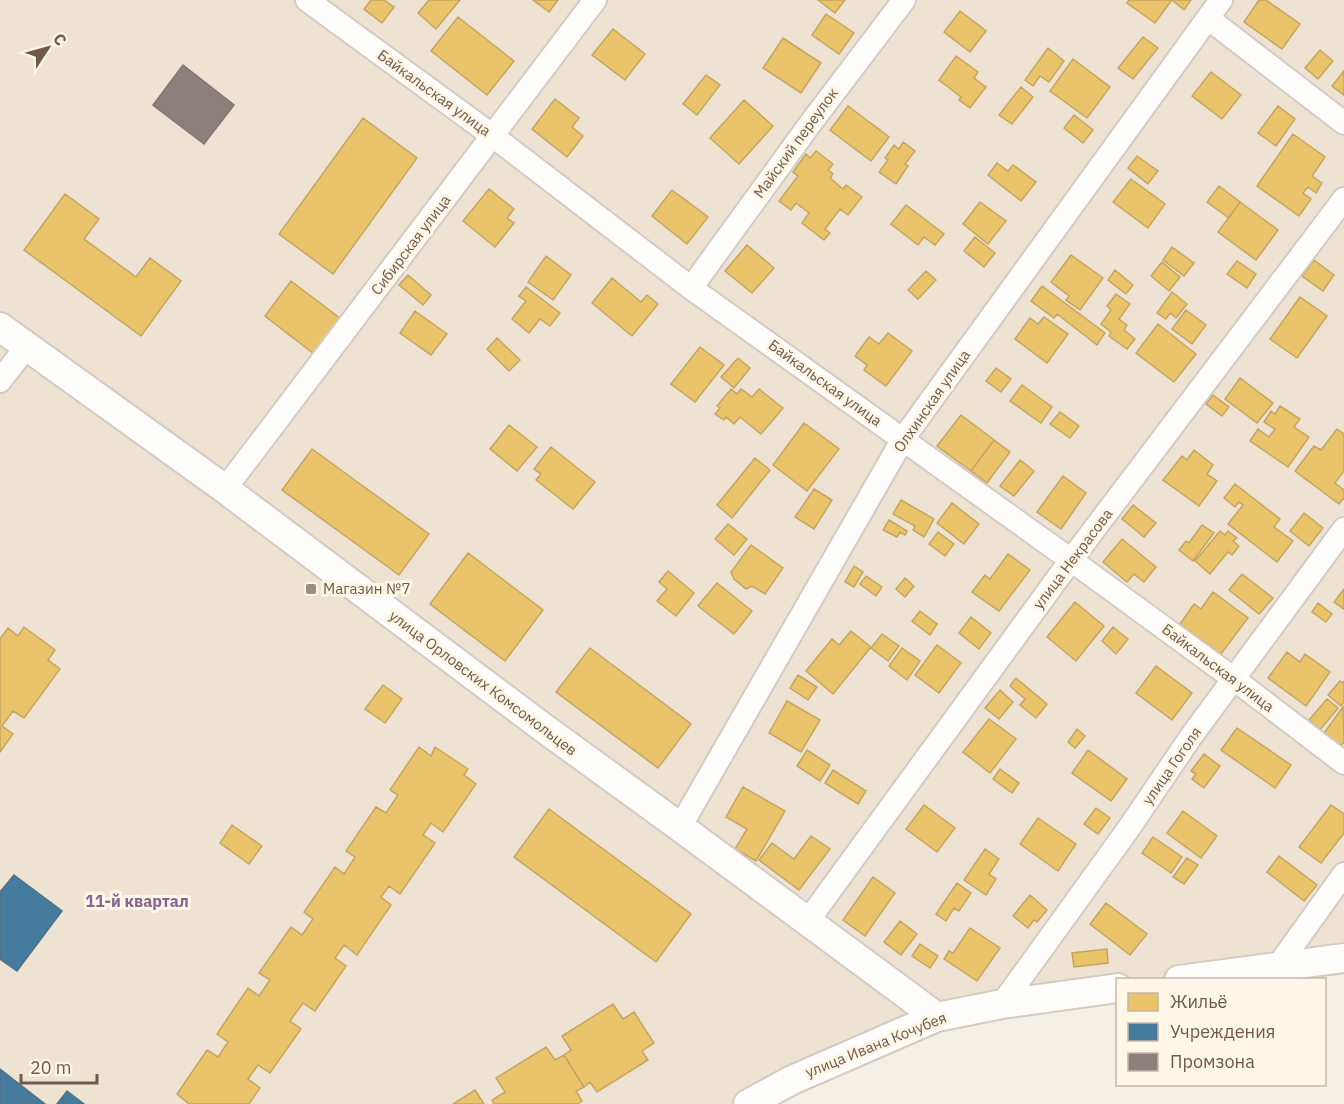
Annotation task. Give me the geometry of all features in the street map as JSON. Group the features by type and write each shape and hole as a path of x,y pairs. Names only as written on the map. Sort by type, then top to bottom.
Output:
{"street":[{"name":"Байкальская улица","path":"307,0 493,136 691,288 1071,560 1344,763"},
{"name":"Сибирская улица","path":"225,489 595,0"},
{"name":"Майский переулок","path":"691,288 903,0"},
{"name":"Олхинская улица","path":"680,827 903,439 1221,0"},
{"path":"1209,19 1344,123"},
{"name":"улица Некрасова","path":"807,922 1071,560 1344,199"},
{"name":"улица Орловских Комсомольцев","path":"0,327 225,489 544,729 937,1017"},
{"path":"0,381 27,346"},
{"name":"улица Гоголя","path":"1002,1004 1129,828 1190,738 1344,529"},
{"path":"1278,966 1344,874"},
{"path":"1193,978 1344,958"},
{"name":"улица Ивана Кочубея","path":"748,1104 792,1080 937,1017 1002,1004 1116,988"}],"shaded area":[{"path":"0,0 1344,0 1344,958 1187,978 1116,978 1116,980 1002,1004 748,1104 0,1104"}],"building: Жильё":[{"path":"371,0 384,0 394,7 382,23 364,9"},
{"path":"429,0 460,0 436,29 418,13"},
{"path":"533,0 558,0 549,12"},
{"path":"818,0 845,0 835,13"},
{"path":"1129,0 1171,1 1155,23 1127,3"},
{"path":"1172,0 1191,0 1184,10"},
{"path":"1259,0 1266,0 1300,24 1282,49 1244,22"},
{"path":"960,11 986,31 970,52 944,32"},
{"path":"826,14 854,33 839,54 812,35"},
{"path":"458,17 514,61 487,95 431,51"},
{"path":"613,29 645,54 625,80 592,55"},
{"path":"1143,37 1158,48 1133,79 1118,68"},
{"path":"783,38 821,63 801,93 763,68"},
{"path":"1048,48 1064,61 1049,82 1040,76 1033,86 1025,80"},
{"path":"1320,50 1333,61 1318,79 1305,68"},
{"path":"956,56 978,72 974,78 986,87 970,108 959,100 961,97 939,80"},
{"path":"1073,59 1110,87 1087,118 1050,91"},
{"path":"1344,71 1344,95 1332,86"},
{"path":"1211,72 1241,95 1222,119 1192,96"},
{"path":"706,75 720,85 697,115 683,104"},
{"path":"1021,87 1033,97 1012,124 999,115"},
{"path":"555,99 579,118 572,127 583,136 567,157 532,129"},
{"path":"744,100 773,126 739,164 710,138"},
{"path":"848,106 889,137 871,161 830,130"},
{"path":"1278,106 1295,119 1276,146 1258,133"},
{"path":"1074,115 1093,130 1083,143 1064,128"},
{"path":"363,118 417,158 333,274 279,234"},
{"path":"1293,134 1325,157 1312,176 1322,183 1316,193 1308,187 1303,193 1311,199 1299,216 1257,186"},
{"path":"903,142 915,151 905,164 908,166 896,184 879,172 888,160 885,158 894,145 899,149"},
{"path":"816,151 833,164 828,170 833,174 830,178 843,189 846,185 862,197 848,215 840,209 825,229 830,233 824,240 802,223 809,213 796,203 791,210 779,201 798,176 793,172 806,154 810,158"},
{"path":"1137,156 1158,171 1148,184 1128,168"},
{"path":"997,163 1008,171 1013,165 1036,182 1021,201 988,175"},
{"path":"1131,179 1165,204 1148,228 1113,202"},
{"path":"1219,186 1240,202 1229,218 1207,202"},
{"path":"489,189 514,209 507,218 514,223 495,247 463,221"},
{"path":"672,190 708,217 687,244 652,216"},
{"path":"65,194 99,219 84,239 136,277 150,258 181,281 141,336 24,250"},
{"path":"980,202 1006,221 988,244 963,224"},
{"path":"1240,202 1278,230 1256,260 1218,232"},
{"path":"906,205 944,234 935,245 924,237 918,245 891,224"},
{"path":"975,237 995,253 984,267 964,251"},
{"path":"747,245 774,268 752,293 725,271"},
{"path":"1172,247 1194,263 1184,276 1163,260"},
{"path":"1071,255 1103,278 1080,310 1066,300 1069,296 1051,282"},
{"path":"546,256 571,275 553,300 528,282"},
{"path":"1314,260 1334,275 1323,291 1302,276"},
{"path":"1237,261 1256,274 1247,288 1227,274"},
{"path":"1162,262 1180,277 1169,291 1151,276"},
{"path":"1115,270 1133,285 1126,294 1108,280"},
{"path":"926,271 936,280 918,299 908,290"},
{"path":"408,275 431,295 423,305 399,285"},
{"path":"612,278 641,302 647,295 658,304 632,336 592,303"},
{"path":"291,281 341,319 314,354 265,316"},
{"path":"1042,286 1105,333 1097,345 1057,314 1054,318 1031,301"},
{"path":"526,287 560,313 550,326 540,319 529,333 512,319 526,301 519,296"},
{"path":"1172,292 1187,304 1176,318 1170,313 1166,319 1157,313"},
{"path":"1116,294 1130,304 1119,319 1127,325 1124,330 1135,339 1127,349 1109,336 1111,332 1101,324 1111,310 1107,306"},
{"path":"1300,297 1327,316 1297,358 1270,339"},
{"path":"1186,310 1206,325 1192,344 1172,329"},
{"path":"415,311 447,334 431,355 400,333"},
{"path":"1044,317 1068,334 1047,363 1015,339 1030,318 1038,324"},
{"path":"1158,324 1196,354 1174,382 1136,353"},
{"path":"888,333 912,351 886,386 864,370 867,365 855,356 869,337 879,344"},
{"path":"497,338 520,360 509,371 487,349"},
{"path":"700,347 724,365 695,402 671,384"},
{"path":"738,358 750,368 734,388 721,377"},
{"path":"996,368 1011,379 1001,392 986,381"},
{"path":"1240,378 1273,403 1257,423 1225,399"},
{"path":"1022,385 1052,407 1041,423 1010,401"},
{"path":"731,389 737,394 741,389 752,397 759,389 783,408 761,434 740,417 734,424 726,417 724,420 715,414 720,408 717,406"},
{"path":"1213,395 1229,407 1222,416 1206,404"},
{"path":"1280,406 1300,419 1294,427 1309,437 1288,467 1250,441 1258,429 1269,437 1275,429 1264,422 1271,411 1275,414"},
{"path":"1060,412 1079,426 1070,438 1050,424"},
{"path":"961,415 994,440 971,471 937,446"},
{"path":"804,423 839,449 807,491 773,465"},
{"path":"509,425 537,447 517,471 490,449"},
{"path":"1337,429 1344,434 1344,471 1335,483 1344,490 1344,498 1339,504 1295,471 1314,446 1321,450"},
{"path":"994,440 1010,452 987,483 971,471"},
{"path":"551,447 595,482 573,509 536,480 541,474 534,469"},
{"path":"312,449 429,534 399,575 282,490"},
{"path":"1194,450 1213,465 1207,474 1217,481 1199,506 1163,480 1182,456 1187,460"},
{"path":"755,458 770,470 732,518 717,505"},
{"path":"1020,460 1034,471 1014,496 1000,486"},
{"path":"1063,476 1086,493 1061,529 1037,512"},
{"path":"1235,484 1280,519 1274,527 1293,541 1277,562 1228,524 1243,505 1239,502 1235,507 1224,498"},
{"path":"814,489 832,500 814,529 795,517"},
{"path":"901,500 934,519 924,537 913,530 915,526 893,514"},
{"path":"952,503 979,524 964,544 937,523"},
{"path":"1133,505 1156,523 1144,537 1122,519"},
{"path":"1304,513 1323,528 1309,546 1290,531"},
{"path":"889,520 907,531 905,535 900,532 897,537 883,530"},
{"path":"728,524 747,539 734,555 715,539"},
{"path":"1202,525 1214,533 1193,561 1179,550 1186,541 1189,543"},
{"path":"1220,531 1225,535 1228,531 1237,538 1233,541 1239,546 1232,555 1228,552 1210,574 1195,561"},
{"path":"938,532 954,544 945,556 929,544"},
{"path":"1122,539 1156,567 1144,582 1134,574 1127,582 1103,562"},
{"path":"751,545 783,568 765,594 752,586 746,589 734,579 731,572"},
{"path":"468,553 543,610 505,661 430,604"},
{"path":"1008,554 1030,570 999,611 972,592 985,575 990,579"},
{"path":"854,566 863,572 854,587 845,582"},
{"path":"668,571 694,593 676,616 657,601 667,589 659,582"},
{"path":"1242,574 1273,598 1259,614 1229,590"},
{"path":"866,576 882,587 876,596 860,584"},
{"path":"905,578 914,586 905,597 896,589"},
{"path":"717,583 752,611 734,634 698,606"},
{"path":"1344,589 1344,609 1334,602"},
{"path":"1213,592 1248,618 1221,654 1180,624 1194,604 1201,609"},
{"path":"1075,602 1104,626 1076,661 1047,637"},
{"path":"1318,603 1332,614 1326,622 1312,612"},
{"path":"920,611 937,624 930,635 912,621"},
{"path":"971,617 991,633 979,649 959,633"},
{"path":"24,627 55,650 48,660 60,669 24,718 13,711 2,726 13,734 0,752 0,639 8,628 18,636"},
{"path":"1113,627 1128,639 1116,654 1102,641"},
{"path":"851,631 871,647 833,694 806,671 832,639 839,645"},
{"path":"882,634 899,646 888,661 871,648"},
{"path":"937,645 961,663 939,693 915,675"},
{"path":"590,648 691,724 658,768 556,692"},
{"path":"902,648 920,661 907,680 889,666"},
{"path":"1287,652 1300,662 1305,654 1330,672 1306,706 1268,678"},
{"path":"1156,666 1192,693 1172,720 1136,693"},
{"path":"798,675 817,687 808,700 790,688"},
{"path":"1016,678 1047,704 1036,718 1020,705 1025,699 1010,686"},
{"path":"1340,681 1343,683 1344,681 1344,702 1341,706 1328,695"},
{"path":"383,685 402,699 385,723 365,709"},
{"path":"1000,690 1013,702 999,719 985,708"},
{"path":"1327,699 1338,708 1320,730 1309,720"},
{"path":"787,701 820,720 801,752 769,733"},
{"path":"1343,707 1344,742 1341,746 1324,733"},
{"path":"989,719 1016,739 990,773 963,752"},
{"path":"1237,728 1291,765 1275,788 1221,750"},
{"path":"1077,729 1085,736 1075,748 1068,742"},
{"path":"419,747 431,756 435,747 468,769 464,775 476,784 443,832 431,823 423,835 435,843 400,894 389,886 381,897 391,905 357,955 344,945 335,958 346,966 315,1011 303,1003 290,1021 301,1029 270,1073 258,1065 248,1079 260,1088 249,1104 189,1104 177,1094 207,1050 218,1057 228,1042 217,1034 248,988 259,996 270,980 259,973 291,927 302,935 313,919 304,912 335,867 344,874 355,857 346,851 376,807 386,813 398,795 390,790"},
{"path":"807,750 830,765 820,781 797,766"},
{"path":"1088,750 1127,779 1111,801 1072,773"},
{"path":"1204,754 1220,766 1204,788 1192,779 1196,774 1191,771"},
{"path":"1000,769 1019,783 1012,793 993,779"},
{"path":"833,770 866,791 858,804 825,783"},
{"path":"743,787 785,811 756,861 735,849 747,829 726,817"},
{"path":"924,805 955,828 937,852 906,829"},
{"path":"1331,805 1344,814 1344,833 1321,863 1299,847"},
{"path":"1096,808 1110,818 1098,834 1084,824"},
{"path":"549,809 691,914 656,962 514,857"},
{"path":"1183,811 1217,836 1201,858 1167,833"},
{"path":"1038,818 1076,844 1058,871 1020,844"},
{"path":"232,825 262,846 249,864 220,843"},
{"path":"811,836 830,849 799,890 759,860 772,843 794,859"},
{"path":"1153,837 1182,857 1171,873 1142,853"},
{"path":"985,849 999,859 989,874 996,879 986,895 964,880"},
{"path":"1279,856 1317,885 1304,901 1267,872"},
{"path":"1187,858 1198,865 1184,884 1173,877"},
{"path":"873,877 895,893 865,936 843,920"},
{"path":"957,883 971,893 959,911 954,908 946,921 936,914"},
{"path":"1030,895 1047,910 1037,922 1034,920 1028,928 1013,916"},
{"path":"1106,903 1147,934 1130,955 1090,924"},
{"path":"900,921 917,934 901,955 884,942"},
{"path":"970,928 1000,948 977,981 944,959 949,951 953,953"},
{"path":"920,944 938,956 930,968 912,956"},
{"path":"1107,949 1108,963 1074,967 1072,953"},
{"path":"613,1004 623,1019 634,1012 654,1043 642,1051 648,1060 597,1092 590,1082 584,1087 564,1055 571,1050 562,1036"},
{"path":"546,1047 555,1060 564,1055 584,1087 576,1091 582,1101 578,1104 494,1104 492,1100 505,1092 496,1078"},
{"path":"475,1090 484,1104 453,1104"}],"building: Учреждения":[{"path":"14,875 62,911 17,971 0,959 0,892"},
{"path":"0,1069 45,1104 0,1104"},
{"path":"67,1091 84,1104 57,1104"}],"building: Промзона":[{"path":"183,65 234,105 204,144 153,105"}],"place":[{"name":"Магазин №7","path":"311,589"}],"district":[{"name":"11-й квартал","path":"137,901"}]}
